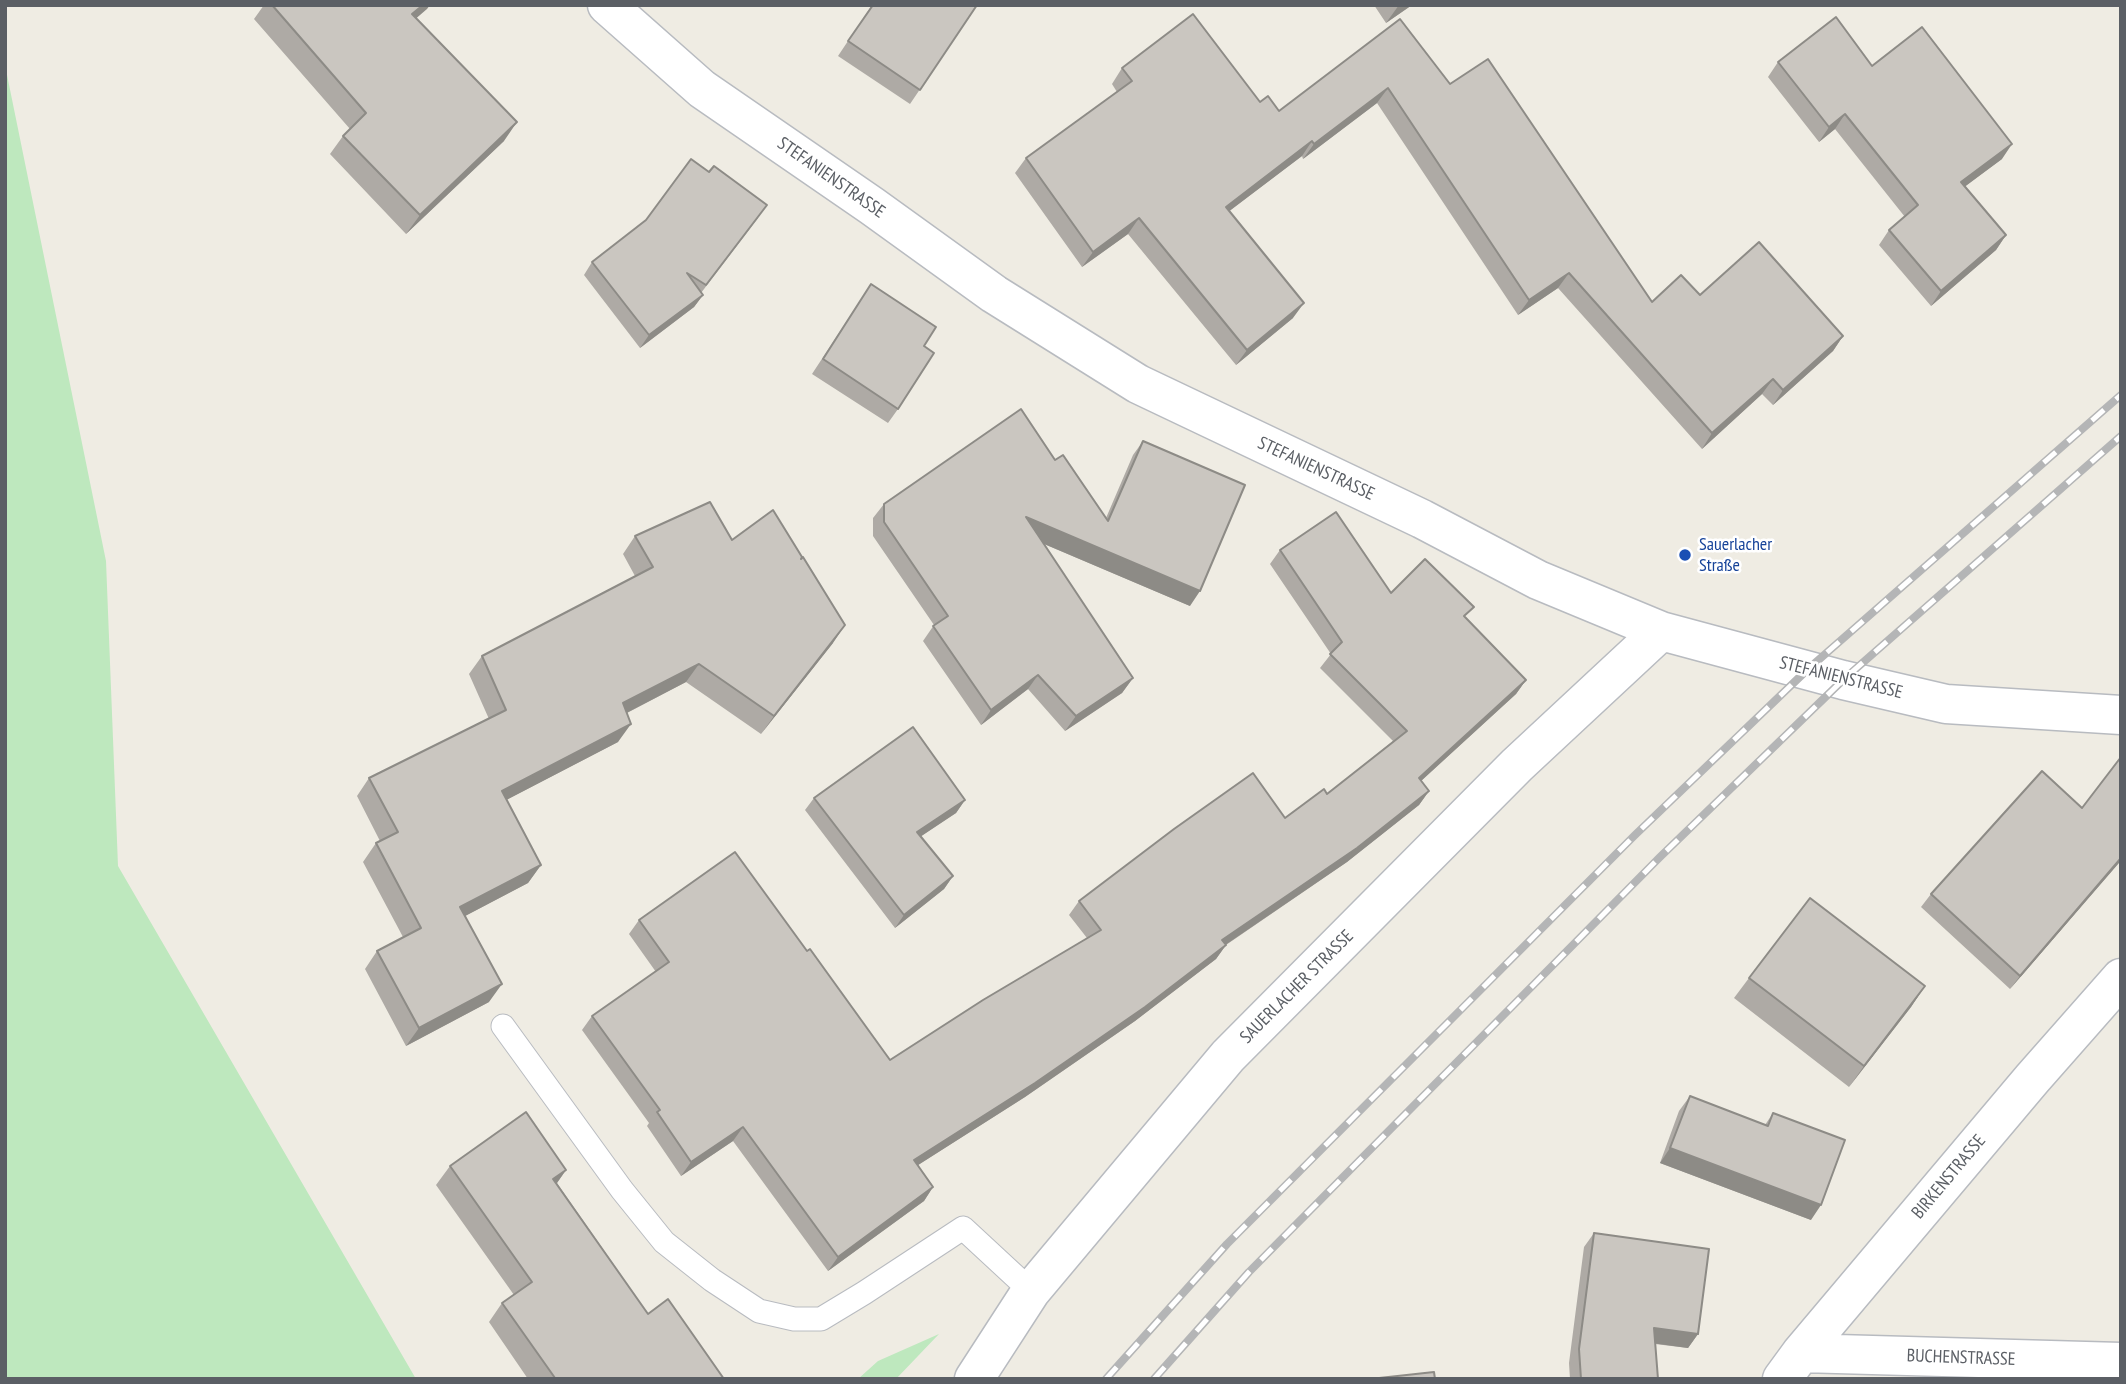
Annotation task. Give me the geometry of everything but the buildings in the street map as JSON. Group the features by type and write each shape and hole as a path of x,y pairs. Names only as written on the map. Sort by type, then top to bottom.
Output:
{"street":[{"name":"STEFANIENSTRASSE","path":"607,5 702,89 873,206 994,294 1138,384 1422,519 1538,580 1661,631 1843,680 1946,704 2121,715"},
{"name":"SAUERLACHER STRASSE","path":"974,1379 1031,1291 1228,1056 1517,765 1661,631"},
{"name":"BIRKENSTRASSE","path":"1791,1366 2032,1079 2121,978"},
{"name":"BUCHENSTRASSE","path":"1791,1366 2121,1362"}],"lane":[{"path":"503,1026 622,1190 664,1242 712,1280 759,1311 794,1319 821,1318 963,1228 1031,1291"}],"green space":[{"path":"5,65 106,561 118,866 416,1379 5,1379"},
{"path":"939,1334 896,1379 858,1379 878,1361"}],"railway":[{"path":"1106,1379 1227,1244 1635,835 1807,670 2121,395"},
{"path":"1154,1379 1249,1272 1660,857 1843,680 2121,436"}],"place":[{"name":"Sauerlacher Straße","path":"1685,555"}]}
